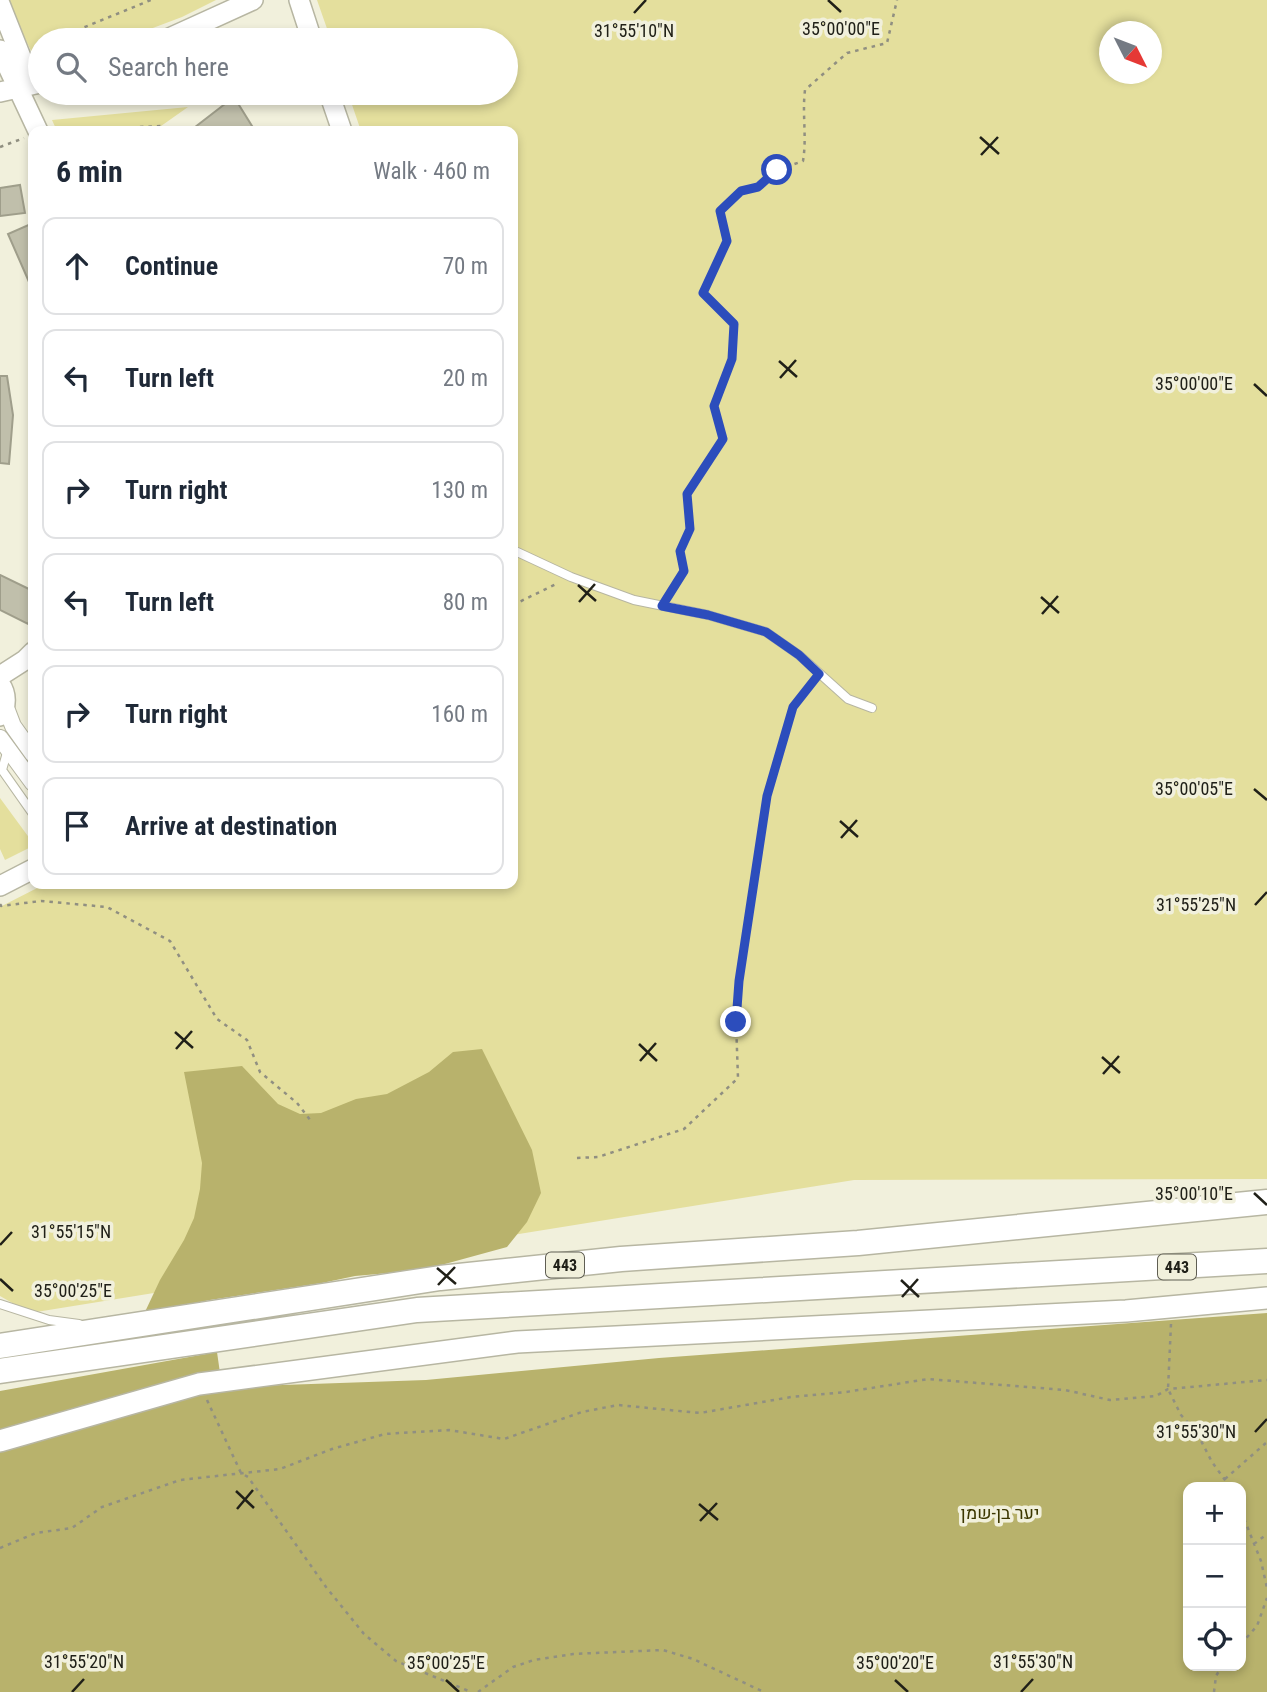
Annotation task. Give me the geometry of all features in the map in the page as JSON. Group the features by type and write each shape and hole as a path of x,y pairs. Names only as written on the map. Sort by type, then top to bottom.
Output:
{"highway":[{"name":"443","path":"0,1346 440,1278 607,1260 858,1243 1267,1202"},
{"name":"443","path":"0,1371 417,1310 1267,1261"}],"main road":[{"path":"0,1441 199,1384 517,1342 1172,1307 1267,1298"}],"street":[{"path":"191,28 253,0"},
{"path":"299,0 308,28"},
{"path":"0,4 25,67 10,90"},
{"path":"0,50 10,90 38,126"},
{"path":"10,90 28,86"},
{"path":"333,105 340,126"},
{"path":"0,676 28,657"},
{"path":"0,684 4,692 2,710 28,747"},
{"path":"4,743 28,776"},
{"path":"0,886 28,872"}],"lane":[{"path":"518,552 571,577 634,600 708,615 766,632 799,655 848,699 872,708"},
{"path":"4,743 2,770 28,807"},
{"path":"0,1304 50,1320 109,1328"}],"path":[{"path":"82,28 151,0"},
{"path":"662,606 684,571 680,551 690,529 687,494 723,439 714,406 732,359 734,324 703,293 727,241 720,211 741,191 758,187 777,170 803,161 807,139 803,108 805,90 847,53 887,43 897,0"},
{"path":"0,147 28,137"},
{"path":"518,603 571,577"},
{"path":"577,1158 598,1157 684,1129 738,1078 736,1022 739,981 767,796 793,707 819,674"},
{"path":"0,904 41,901 107,908 170,941 217,1019 247,1040 260,1072 297,1103 311,1121"},
{"path":"1172,1307 1168,1389 1181,1415 1197,1433 1225,1480 1267,1442"},
{"path":"0,1548 36,1533 72,1528 102,1507 180,1480 280,1469 332,1449 385,1434 449,1430 504,1439 582,1412 618,1405 700,1413 791,1396 846,1392 928,1379 1065,1390 1110,1400 1156,1396 1168,1389 1267,1380"},
{"path":"199,1384 241,1473 248,1477 326,1587 364,1633 396,1661 471,1692"},
{"path":"1246,1524 1267,1588"},
{"path":"1254,1544 1267,1534"},
{"path":"1246,1638 1257,1626 1267,1606 1267,1598"},
{"path":"478,1692 513,1667 534,1660 573,1654 663,1650 693,1659 764,1692"},
{"path":"1214,1692 1219,1671"}],"shaded area":[{"path":"6,0 216,0 153,28 28,28 28,45"},
{"path":"317,0 1267,0 1267,1179 854,1180 30,1313 0,1296 0,907 35,889 518,889 518,126 359,126 352,105 518,105 518,28 327,28"},
{"path":"188,107 161,126 55,126 52,120"},
{"path":"0,798 28,836 28,848 5,860 0,849"}],"green space":[{"path":"482,1049 532,1150 541,1193 527,1222 507,1247 423,1270 355,1276 144,1314 194,1218 200,1189 202,1163 184,1072 242,1066 278,1104 300,1114 321,1113 356,1099 387,1094 429,1072 453,1052"},
{"name":"יער בן-שמן","path":"1267,1313 1267,1692 0,1692 0,1391 217,1352 222,1387 426,1380 659,1358"}],"building":[{"path":"224,105 239,105 252,126 196,126"},
{"path":"20,185 25,213 0,216 0,188"},
{"path":"28,225 28,280 8,234"},
{"path":"0,376 7,376 13,415 9,464 0,463"},
{"path":"0,575 28,589 28,624 0,610"}],"route":[{"path":"736,1022 739,981 767,796 793,707 819,674 799,655 766,632 708,615 662,606 684,571 680,551 690,529 687,494 723,439 714,406 732,359 734,324 703,293 727,241 720,211 741,191 758,187 777,170"}]}
